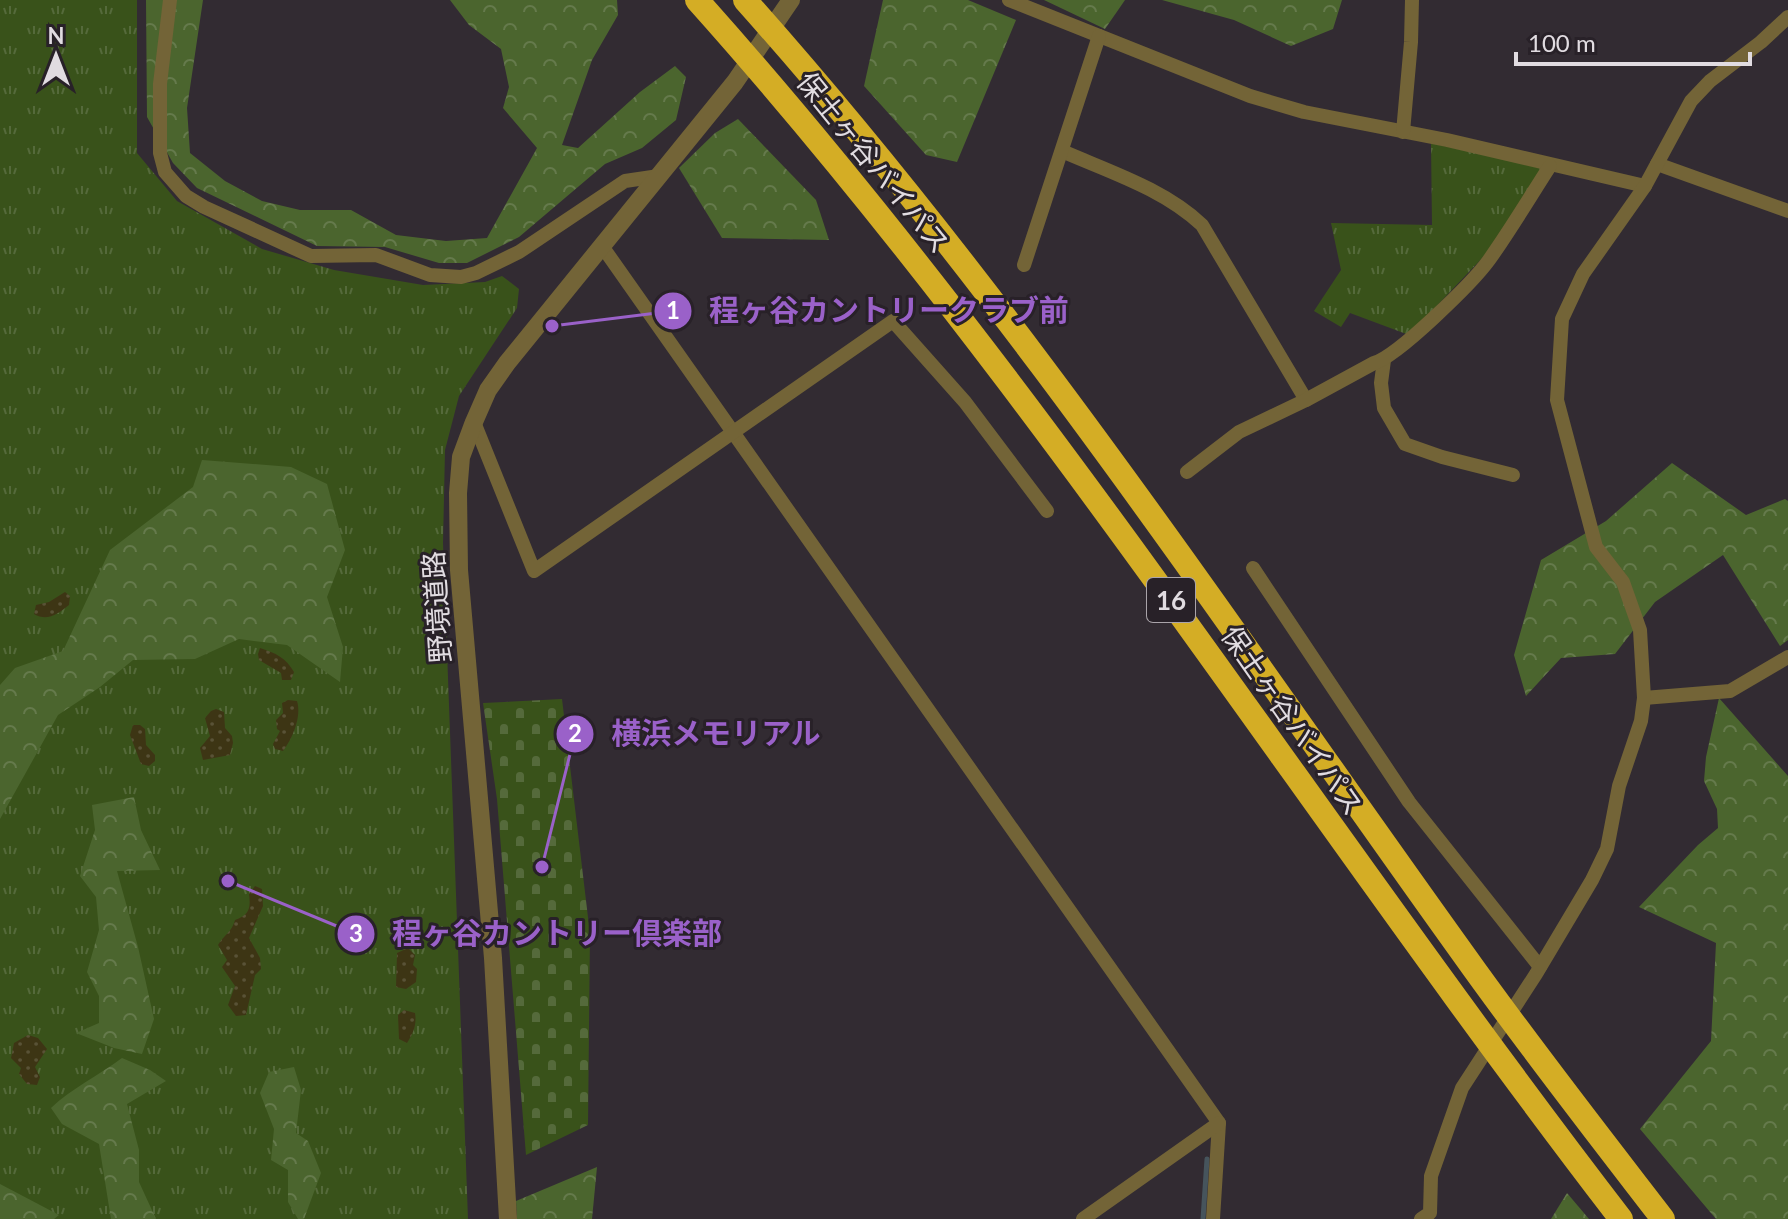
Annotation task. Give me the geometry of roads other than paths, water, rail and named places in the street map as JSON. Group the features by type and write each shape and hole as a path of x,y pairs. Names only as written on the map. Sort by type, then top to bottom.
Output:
{"highway":[{"name":"保土ヶ谷バイパス","path":"697,0 776,88 899,238 1065,455 1439,978 1621,1219"},
{"name":"保土ヶ谷バイパス","path":"745,0 945,240 1096,438 1466,958 1663,1219"}],"street":[{"path":"170,0 160,84 160,153 165,172 186,196 204,207 311,256 376,255 430,275 461,277 519,252 625,181 659,176"},
{"name":"野境道路","path":"508,1219 493,958 459,570 461,457 488,390 507,363 735,82 791,0"},
{"path":"1009,0 1250,96 1304,112 1645,186"},
{"path":"1403,132 1412,0"},
{"path":"1421,1219 1430,1213 1431,1176 1462,1088 1538,970 1607,849 1619,786 1641,721 1644,698 1640,630 1623,582 1596,547 1557,400 1562,319 1583,274 1645,186 1691,101 1710,81 1788,17"},
{"path":"1024,265 1099,36"},
{"path":"1062,151 1165,197 1184,208 1202,225 1306,400"},
{"path":"1657,164 1788,211"},
{"path":"1187,472 1239,432 1384,360 1419,332 1487,263 1550,166"},
{"path":"602,246 1219,1123 1213,1219"},
{"path":"474,422 534,571 893,321 965,402 1047,511"},
{"path":"1384,360 1381,383 1384,408 1405,444 1513,475"},
{"path":"1253,568 1409,802 1538,970"},
{"path":"1644,698 1730,691 1788,657"},
{"path":"1083,1219 1219,1123"}],"waterway":[{"path":"1203,1219 1207,1159"}],"place":[{"name":"程ヶ谷カントリークラブ前","path":"552,326"},
{"name":"横浜メモリアル","path":"542,867"},
{"name":"程ヶ谷カントリー倶楽部","path":"228,881"}]}
